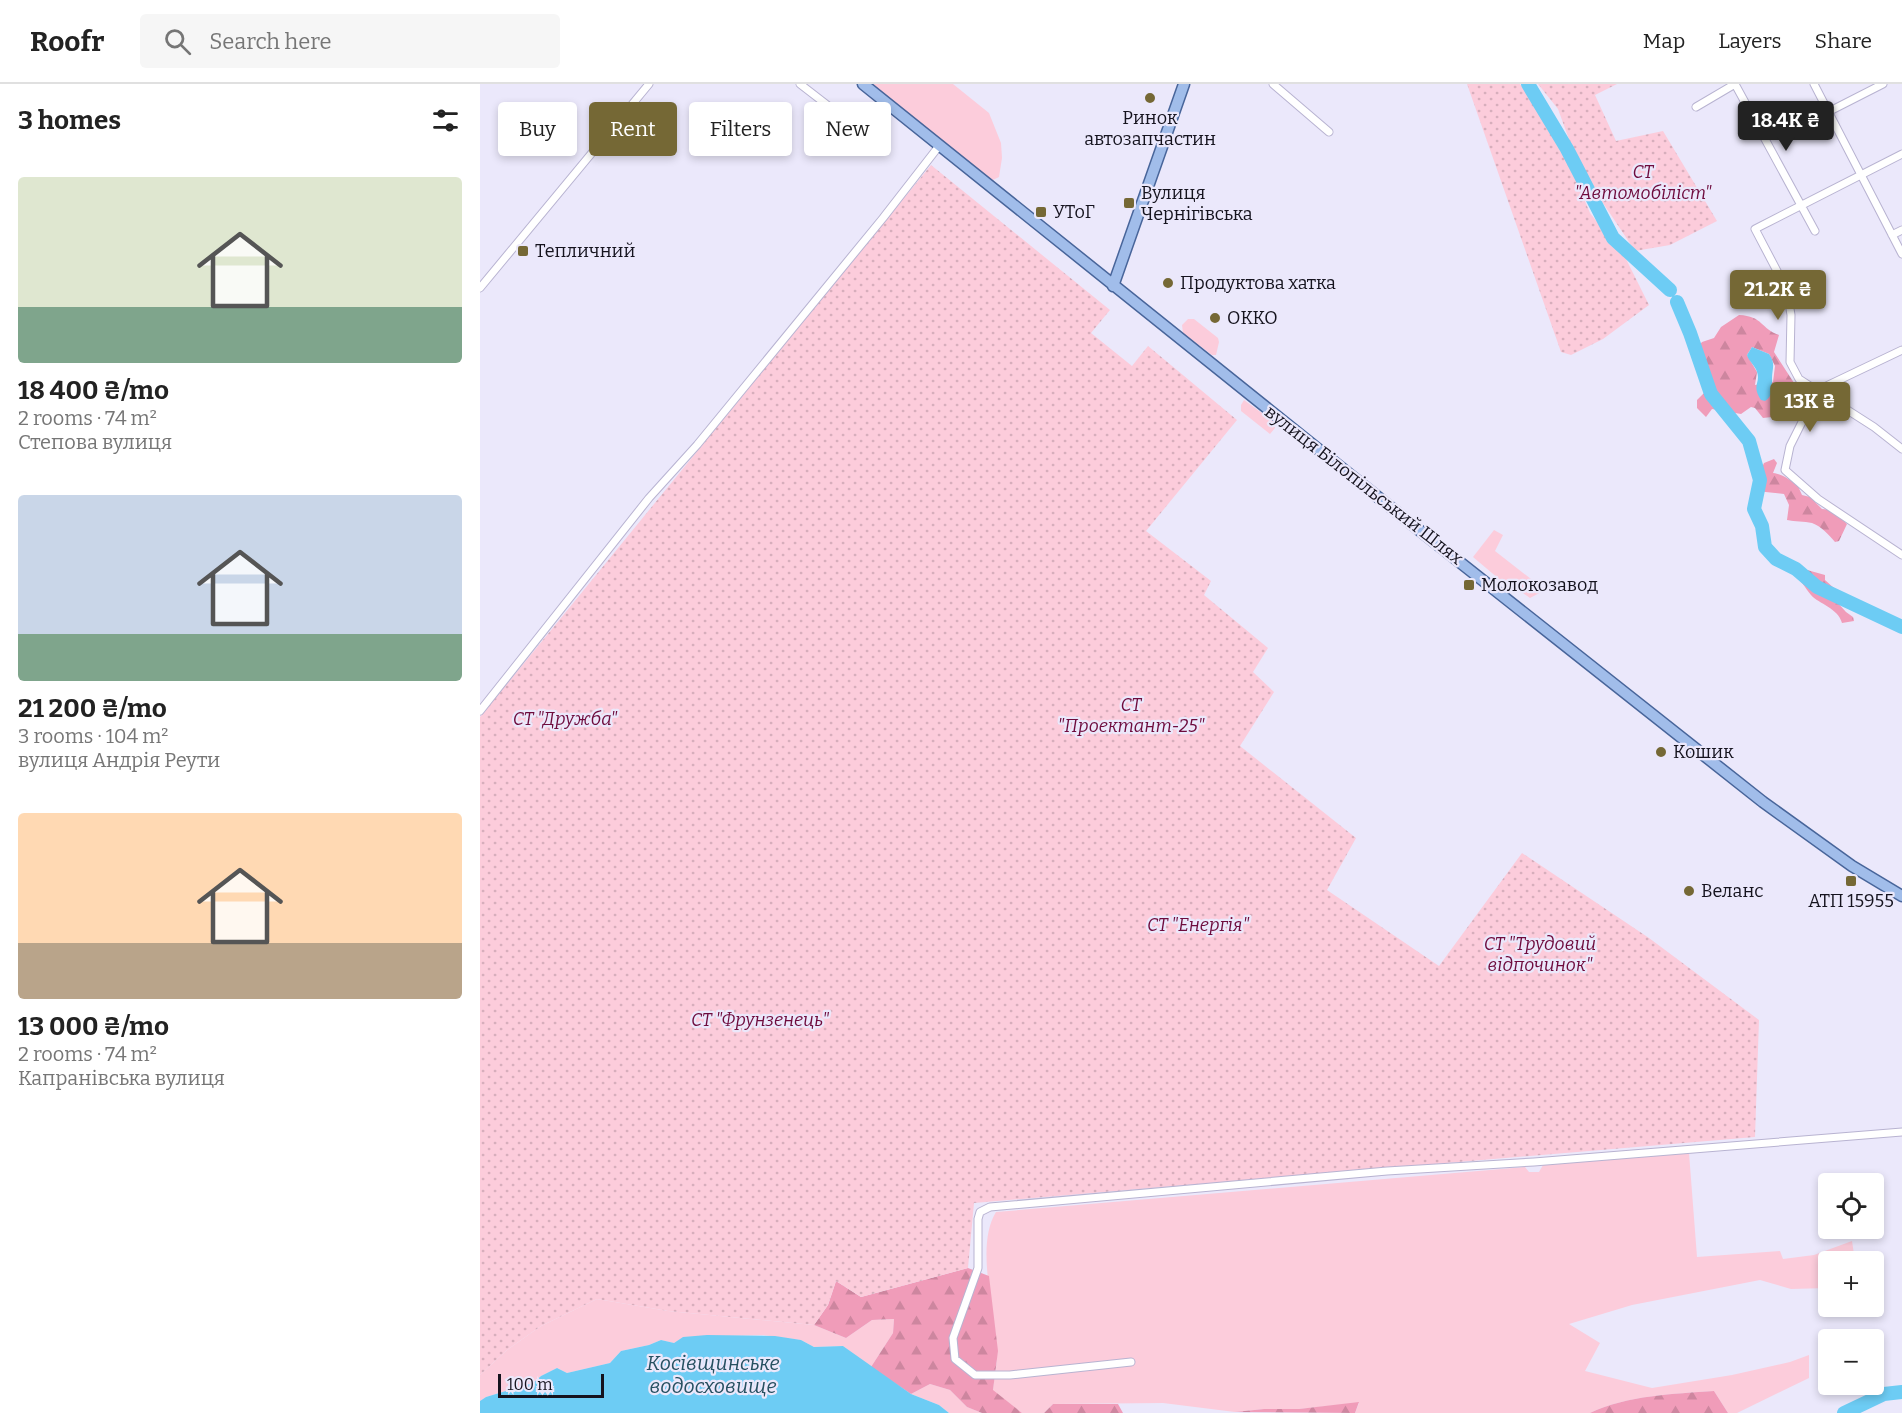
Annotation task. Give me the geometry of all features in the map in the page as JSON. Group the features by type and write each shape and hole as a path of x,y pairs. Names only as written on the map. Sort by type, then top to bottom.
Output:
{"main road":[{"name":"вулиця Білопільський Шлях","path":"863,84 884,102"},
{"path":"1113,285 1184,84"},
{"name":"вулиця Білопільський Шлях","path":"891,108 1408,522 1763,802 1852,866 1902,896"}],"street":[{"path":"480,288 649,84"},
{"path":"800,84 823,102"},
{"path":"1273,84 1329,132"},
{"path":"1696,107 1735,84 1815,231"},
{"path":"1814,84 1902,254"},
{"path":"1828,112 1883,84"},
{"path":"480,711 649,498 784,339 939,146"},
{"path":"1902,154 1755,229 1787,290 1791,315 1790,362 1799,379 1902,449"},
{"path":"1892,235 1902,230"},
{"path":"1902,350 1818,390 1790,446 1785,470 1818,499 1902,555"},
{"path":"1131,1362 1010,1375 975,1375 955,1359 953,1338 978,1268 980,1212 990,1207 1387,1171 1534,1162 1902,1131"}],"green space":[{"path":"872,84 953,84 989,113 1001,143 1002,158 999,177 993,180 988,179"},
{"path":"1467,84 1520,84 1544,115 1561,145 1590,213 1625,257 1649,305 1603,339 1571,355 1561,352"},
{"name":"СТ \"Автомобіліст\"","path":"1538,84 1617,84 1595,95 1616,141 1663,131 1717,221 1670,245 1635,251 1579,167 1558,109"},
{"name":"СТ \"Фрунзенець\"","path":"931,165 1110,310 1091,333 1132,366 1148,346 1237,420 1146,531 1211,581 1204,595 1268,648 1253,672 1274,692 1240,746 1356,838 1327,890 1439,966 1522,853 1649,938 1759,1020 1755,1137 974,1203 968,1268 861,1297 836,1281 828,1305 814,1325 668,1311 597,1299 541,1326 507,1350 480,1375 480,717"},
{"path":"1739,315 1747,316 1779,335 1774,352 1796,386 1792,393 1777,401 1772,417 1763,418 1755,408 1751,407 1741,414 1712,409 1706,417 1697,408 1697,400 1709,388 1711,381 1694,352 1702,342 1714,338 1721,327","holes":["1752,347 1769,354 1775,366 1773,382 1755,385 1757,372 1747,355"]},
{"path":"1188,319 1194,319 1218,338 1216,355 1212,355 1183,333 1182,325"},
{"path":"1244,400 1274,422 1275,428 1270,434 1241,411"},
{"path":"1774,459 1777,463 1773,473 1797,484 1802,495 1810,497 1822,509 1832,510 1847,524 1839,541 1835,542 1822,528 1812,523 1787,520 1789,505 1784,494 1756,491 1757,478 1764,463"},
{"path":"1494,530 1503,535 1495,551 1545,590 1530,598 1513,586 1505,584 1473,557"},
{"path":"1777,557 1791,560 1800,568 1825,575 1825,580 1835,589 1837,602 1853,617 1854,621 1842,623 1837,614 1814,598 1798,578 1780,568 1773,561"},
{"path":"1689,1153 1697,1257 1780,1251 1783,1259 1818,1254 1818,1288 1791,1289 1760,1280 1632,1305 1569,1324 1600,1343 1585,1371 1652,1388 1732,1375 1790,1362 1809,1355 1809,1378 1737,1413 1728,1413 1714,1391 1635,1399 1590,1413 1355,1413 1359,1403 1235,1412 1163,1403 1053,1404 1044,1413 1022,1413 993,1391 997,1349 988,1278 987,1242 996,1212 1525,1167 1529,1172 1539,1172 1543,1165"},
{"path":"1852,1241 1854,1251 1825,1251"},
{"path":"968,1268 989,1276 998,1351 993,1390 1022,1413 982,1413 967,1407 950,1390 930,1384 911,1394 871,1367 893,1333 894,1319 872,1320 846,1338 814,1325 828,1305 836,1281 861,1297"},
{"path":"597,1299 668,1311 814,1325 846,1338 872,1320 894,1319 893,1333 871,1367 843,1346 814,1347 801,1340 763,1335 684,1337 674,1343 661,1340 621,1351 610,1363 567,1373 557,1368 533,1383 486,1397 480,1401 480,1375 507,1350 541,1326"},
{"path":"930,1384 950,1390 967,1407 982,1413 949,1413 939,1405 911,1394"},
{"path":"1714,1391 1728,1413 1590,1413 1635,1399"},
{"path":"1359,1402 1355,1413 1235,1412 1299,1409"},
{"path":"1053,1404 1118,1404 1123,1413 1044,1413"}],"water":[{"path":"1752,347 1769,354 1772,361 1772,391 1765,401 1761,400 1758,395 1757,372 1747,355"},
{"name":"Косівщинське водосховище","path":"775,1336 801,1340 814,1347 843,1346 911,1394 939,1405 949,1413 480,1413 480,1401 486,1397 533,1383 557,1368 567,1373 610,1363 621,1351 661,1340 674,1343 683,1337"}],"waterway":[{"path":"1528,84 1567,149 1613,238 1670,290"},
{"path":"1677,302 1711,394 1749,441 1760,480 1754,509 1762,526 1765,547 1776,559 1796,569 1817,587 1902,627"},
{"path":"1844,1413 1884,1394 1902,1392"}],"place":[{"name":"Ринок автозапчастин","path":"1150,98"},
{"name":"Вулиця Чернігівська","path":"1129,203"},
{"name":"УТоГ","path":"1041,212"},
{"name":"Тепличний","path":"523,251"},
{"name":"Продуктова хатка","path":"1168,283"},
{"name":"ОККО","path":"1215,318"},
{"name":"Молокозавод","path":"1469,585"},
{"name":"Кошик","path":"1661,752"},
{"name":"АТП 15955","path":"1851,881"},
{"name":"Веланс","path":"1689,891"}],"park label":[{"name":"СТ \"Проектант-25\"","path":"1131,715"},
{"name":"СТ \"Дружба\"","path":"565,719"},
{"name":"СТ \"Енергія\"","path":"1198,925"},
{"name":"СТ \"Трудовий відпочинок\"","path":"1540,954"}]}
